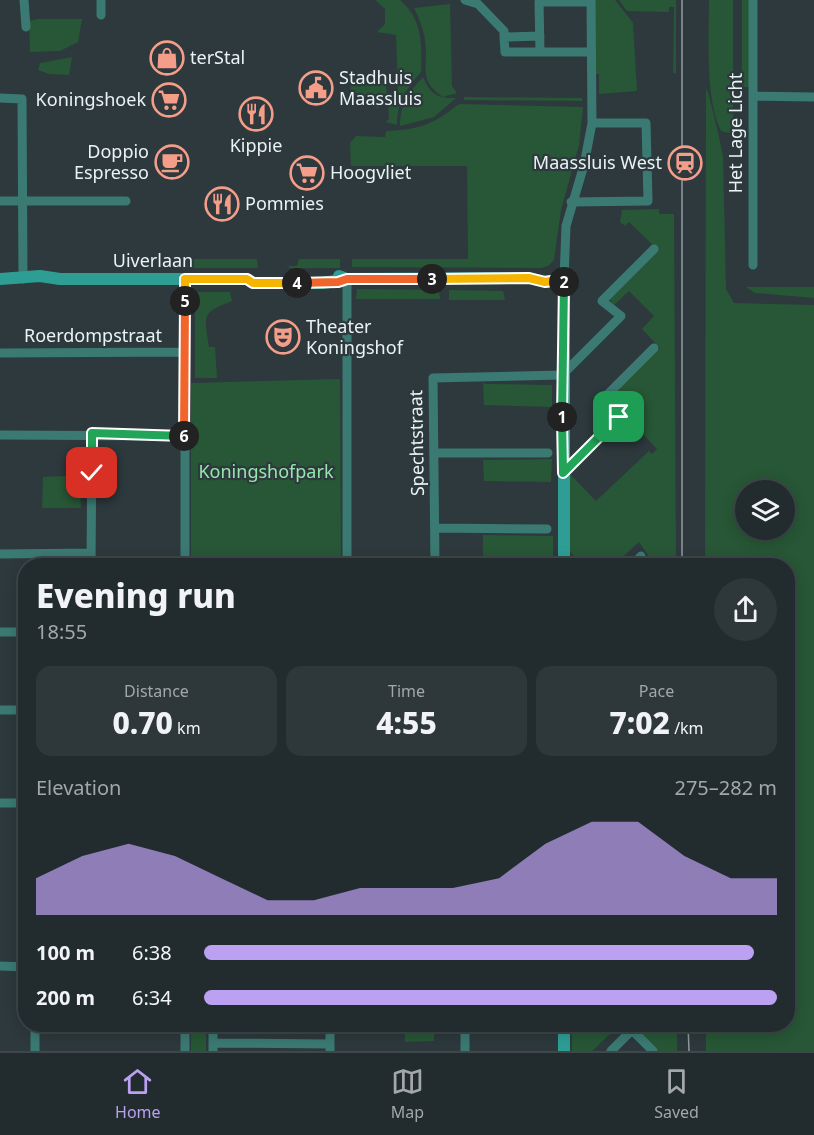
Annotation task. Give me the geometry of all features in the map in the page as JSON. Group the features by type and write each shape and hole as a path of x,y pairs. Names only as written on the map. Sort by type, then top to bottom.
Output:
{"street":[{"path":"24,0 26,27"},
{"path":"101,0 101,15"},
{"path":"465,0 478,4 504,31 505,52 591,52"},
{"name":"Het Lage Licht","path":"753,0 753,265"},
{"path":"540,52 539,2 591,1 592,123 584,165 571,202 566,225 562,375 564,558"},
{"path":"504,37 540,36"},
{"path":"753,96 814,97"},
{"path":"0,98 22,99 23,279"},
{"path":"571,202 648,201 646,123 592,123"},
{"path":"0,201 126,201"},
{"path":"562,375 621,316 602,300 654,249"},
{"name":"Uiverlaan","path":"0,279 23,279 40,283 60,279 247,279 253,283 323,283 347,279 529,278 545,282 564,279"},
{"path":"185,279 185,558"},
{"path":"347,279 347,558"},
{"path":"563,473 619,417 602,400 654,348"},
{"name":"Roerdompstraat","path":"0,353 185,352"},
{"name":"Spechtstraat","path":"435,558 433,378 562,375"},
{"path":"0,435 92,433 185,436"},
{"path":"91,558 92,433"},
{"path":"434,453 548,453"},
{"path":"435,528 548,529"},
{"path":"0,554 91,553"},
{"path":"0,632 18,632"},
{"path":"0,710 18,710"},
{"path":"0,803 18,803"},
{"path":"0,966 18,967"},
{"path":"35,1032 35,1051"},
{"path":"185,1032 185,1051"},
{"path":"213,1047 330,1048 330,1032"},
{"path":"465,1032 465,1051"},
{"path":"564,1032 564,1051"},
{"path":"611,1051 630,1032"},
{"path":"634,1032 653,1051"}],"green space":[{"path":"375,0 400,0 413,16 420,33 421,72 403,96 397,125 386,122 389,119 388,103 382,102 379,108 371,107 350,89 352,81 385,79 387,95 395,95 398,90 396,35 377,32 385,24 385,9"},
{"path":"595,0 615,0 633,23 637,91 599,94 599,74 595,74"},
{"path":"619,0 676,0 676,73 673,73 674,7 669,7 669,12 627,11"},
{"path":"709,0 733,0 733,134 721,131 712,102 709,67"},
{"path":"742,0 749,0 749,87 742,87"},
{"path":"450,4 452,86 457,93 443,97 435,91 427,78 424,37 414,8"},
{"path":"82,19 78,42 60,51 30,52 29,21"},
{"path":"72,57 69,75 49,74 38,70 40,63"},
{"path":"423,77 435,94 444,98 456,98 434,117 400,126 406,99"},
{"path":"706,88 723,157 726,289 734,303 814,305 814,1051 706,1051 706,1032 795,1032 795,558 705,558"},
{"path":"464,97 582,98 582,101 464,100"},
{"path":"459,104 583,107 579,145 561,210 554,260 548,266 541,268 352,267 352,259 468,259 467,166 351,166 350,143 356,136 385,137 386,131 425,125 442,117"},
{"path":"659,209 659,214 674,214 676,558 650,558 639,542 622,558 576,558 568,550 569,473 596,501 649,451 652,454 657,449 609,398 660,348 642,329 654,316 629,291 614,305 609,299 658,250 629,222 625,226 620,222 622,210"},
{"path":"175,259 257,259 258,268 175,268"},
{"path":"299,259 340,259 340,268 289,268 289,266 297,266"},
{"path":"746,287 814,287 814,298 755,293"},
{"path":"357,289 439,290 440,299 356,299"},
{"path":"449,290 503,291 505,300 449,300"},
{"path":"195,292 230,292 232,301 210,312 206,322 209,347 215,347 217,378 195,378"},
{"name":"Koningshofpark","path":"340,379 341,558 191,558 191,383"},
{"path":"483,382 485,384 552,385 552,407 484,405"},
{"path":"552,459 551,482 484,481 483,460"},
{"path":"85,475 85,487 80,487 81,508 42,508 43,477"},
{"path":"483,535 553,536 553,558 483,557"},
{"path":"191,1032 206,1032 206,1051 191,1051"},
{"path":"405,1032 434,1032 434,1041 405,1042"},
{"path":"572,1032 612,1032 592,1051 572,1051"},
{"path":"640,1032 677,1032 677,1051 658,1051"}],"tram line":[{"path":"682,0 682,558"},
{"path":"688,1032 689,1051"}],"place":[{"name":"terStal","path":"167,58"},
{"name":"Stadhuis Maassluis","path":"316,88"},
{"name":"Koningshoek","path":"169,100"},
{"name":"Kippie","path":"256,114"},
{"name":"Doppio Espresso","path":"172,162"},
{"name":"Maassluis West","path":"685,163"},
{"name":"Hoogvliet","path":"307,173"},
{"name":"Pommies","path":"222,204"},
{"name":"Theater Koningshof","path":"283,337"}],"route":[{"path":"92,473 92,433 185,436 185,279 247,279 253,283 323,283 347,279 529,278 545,282 564,279 563,473 619,417"}]}
